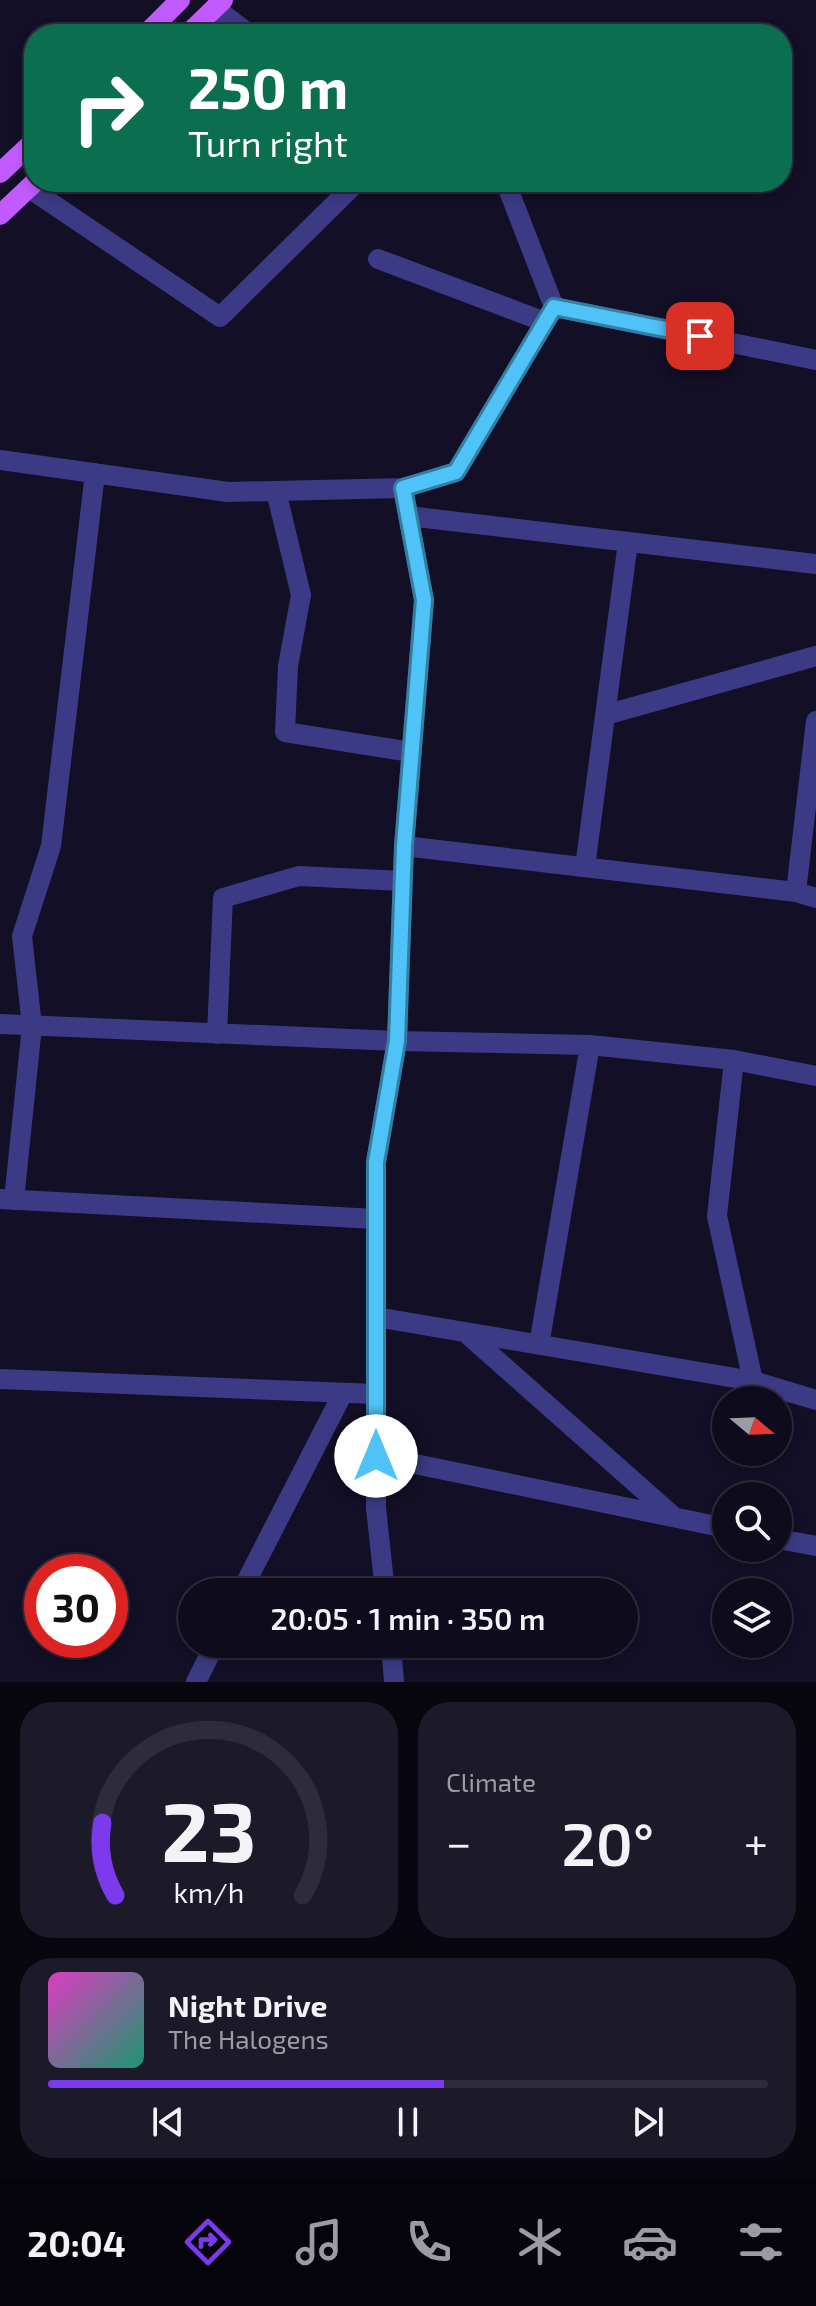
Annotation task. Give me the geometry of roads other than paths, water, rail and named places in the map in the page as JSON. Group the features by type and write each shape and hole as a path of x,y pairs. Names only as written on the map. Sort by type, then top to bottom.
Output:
{"main road":[{"path":"156,24 180,0"},
{"path":"198,24 219,4"},
{"path":"0,173 24,150"},
{"path":"0,215 25,192"}],"street":[{"path":"219,4 239,24"},
{"path":"42,192 220,317 347,192"},
{"path":"0,460 228,492 403,488 456,472 550,314 509,192"},
{"path":"378,259 550,314 816,360"},
{"path":"95,473 51,846 22,936 32,1026 7,1200 376,1219"},
{"path":"384,1578 376,1508 376,1162 397,1041 404,846 424,600 403,488"},
{"path":"276,491 301,595 288,666 285,732 411,752"},
{"path":"408,516 816,564"},
{"path":"585,867 628,542"},
{"path":"605,715 816,656"},
{"path":"796,892 816,721"},
{"path":"404,846 796,892 816,898"},
{"path":"217,1034 223,898 299,876 403,881"},
{"path":"0,1024 397,1041 590,1045 734,1060 816,1076"},
{"path":"539,1345 590,1045"},
{"path":"734,1060 717,1216 753,1381"},
{"path":"376,1317 753,1381 816,1400"},
{"path":"466,1333 674,1517"},
{"path":"0,1379 376,1394"},
{"path":"248,1578 343,1393"},
{"path":"376,1456 712,1525"},
{"path":"792,1542 816,1546"},
{"path":"196,1682 208,1658"},
{"path":"392,1658 394,1682"}]}
